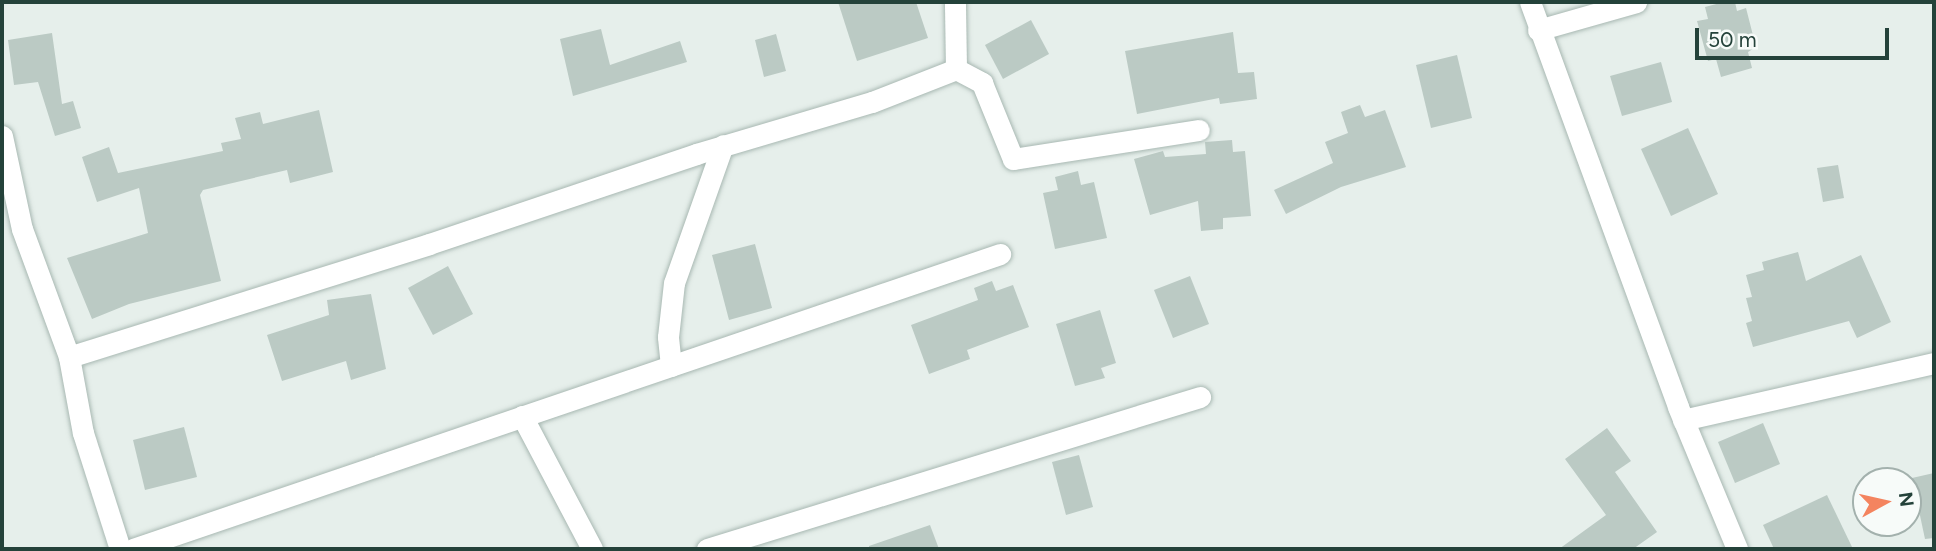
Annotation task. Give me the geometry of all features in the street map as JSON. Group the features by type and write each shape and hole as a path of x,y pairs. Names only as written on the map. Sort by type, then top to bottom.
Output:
{"street":[{"path":"955,2 956,69"},
{"path":"1530,2 1538,30 1683,420 1737,549"},
{"path":"1538,30 1636,2"},
{"path":"69,357 429,244 723,145 872,102 956,69 982,83 1013,159 1199,130"},
{"path":"2,136 12,232 69,357 83,433 120,549"},
{"path":"671,366 668,337 674,283 723,145"},
{"path":"133,549 1000,254"},
{"path":"1683,420 1934,363"},
{"path":"707,549 1200,397"},
{"path":"522,416 592,549"}],"building":[{"path":"838,2 916,2 928,38 857,61"},
{"path":"1735,2 1737,11 1746,8 1756,47 1748,52 1752,68 1721,77 1716,59 1708,61 1697,21 1708,19 1705,7"},
{"path":"1031,20 1049,54 1003,79 985,45"},
{"path":"601,29 610,65 680,41 687,62 573,96 560,39"},
{"path":"1233,32 1238,73 1254,72 1257,99 1220,104 1219,98 1137,114 1125,51"},
{"path":"52,33 62,104 73,101 81,128 55,136 38,82 14,85 8,40"},
{"path":"776,34 786,71 764,77 755,40"},
{"path":"1457,55 1472,118 1431,128 1416,65"},
{"path":"1661,62 1672,102 1622,116 1610,76"},
{"path":"1360,105 1365,117 1385,110 1406,167 1341,187 1286,214 1274,190 1333,163 1325,142 1348,133 1341,112"},
{"path":"319,110 333,172 290,183 287,170 203,190 200,195 221,281 129,304 92,319 67,258 148,233 139,188 97,202 82,157 109,147 118,173 223,151 221,143 241,139 235,118 260,112 263,124"},
{"path":"1688,128 1718,194 1671,216 1641,149"},
{"path":"1232,140 1233,152 1245,151 1251,216 1223,218 1223,229 1201,231 1198,201 1150,215 1134,159 1163,151 1165,157 1206,154 1205,142"},
{"path":"1838,165 1844,198 1823,202 1817,168"},
{"path":"1078,171 1081,185 1094,182 1107,238 1055,249 1043,193 1058,190 1055,177"},
{"path":"755,244 772,308 729,320 712,255"},
{"path":"1798,252 1806,281 1861,255 1891,322 1857,338 1849,321 1753,347 1746,323 1752,321 1746,298 1752,297 1746,275 1764,270 1762,262"},
{"path":"448,266 473,314 433,335 408,288"},
{"path":"1190,276 1209,324 1173,338 1154,290"},
{"path":"992,281 996,291 1013,285 1029,327 967,350 970,359 929,374 911,325 978,300 974,288"},
{"path":"371,294 386,369 351,380 346,361 282,381 267,335 329,315 327,300"},
{"path":"1100,310 1116,363 1101,368 1105,378 1075,386 1056,324"},
{"path":"1763,423 1780,464 1735,483 1718,442"},
{"path":"184,427 197,477 145,490 133,440"},
{"path":"1607,428 1631,461 1615,472 1657,532 1633,549 1559,549 1606,515 1565,459"},
{"path":"1079,455 1093,507 1066,515 1052,462"},
{"path":"1934,473 1934,538 1925,539 1922,525 1922,476"},
{"path":"1827,495 1853,549 1774,549 1763,525"},
{"path":"930,525 939,549 869,549 869,546"}]}
